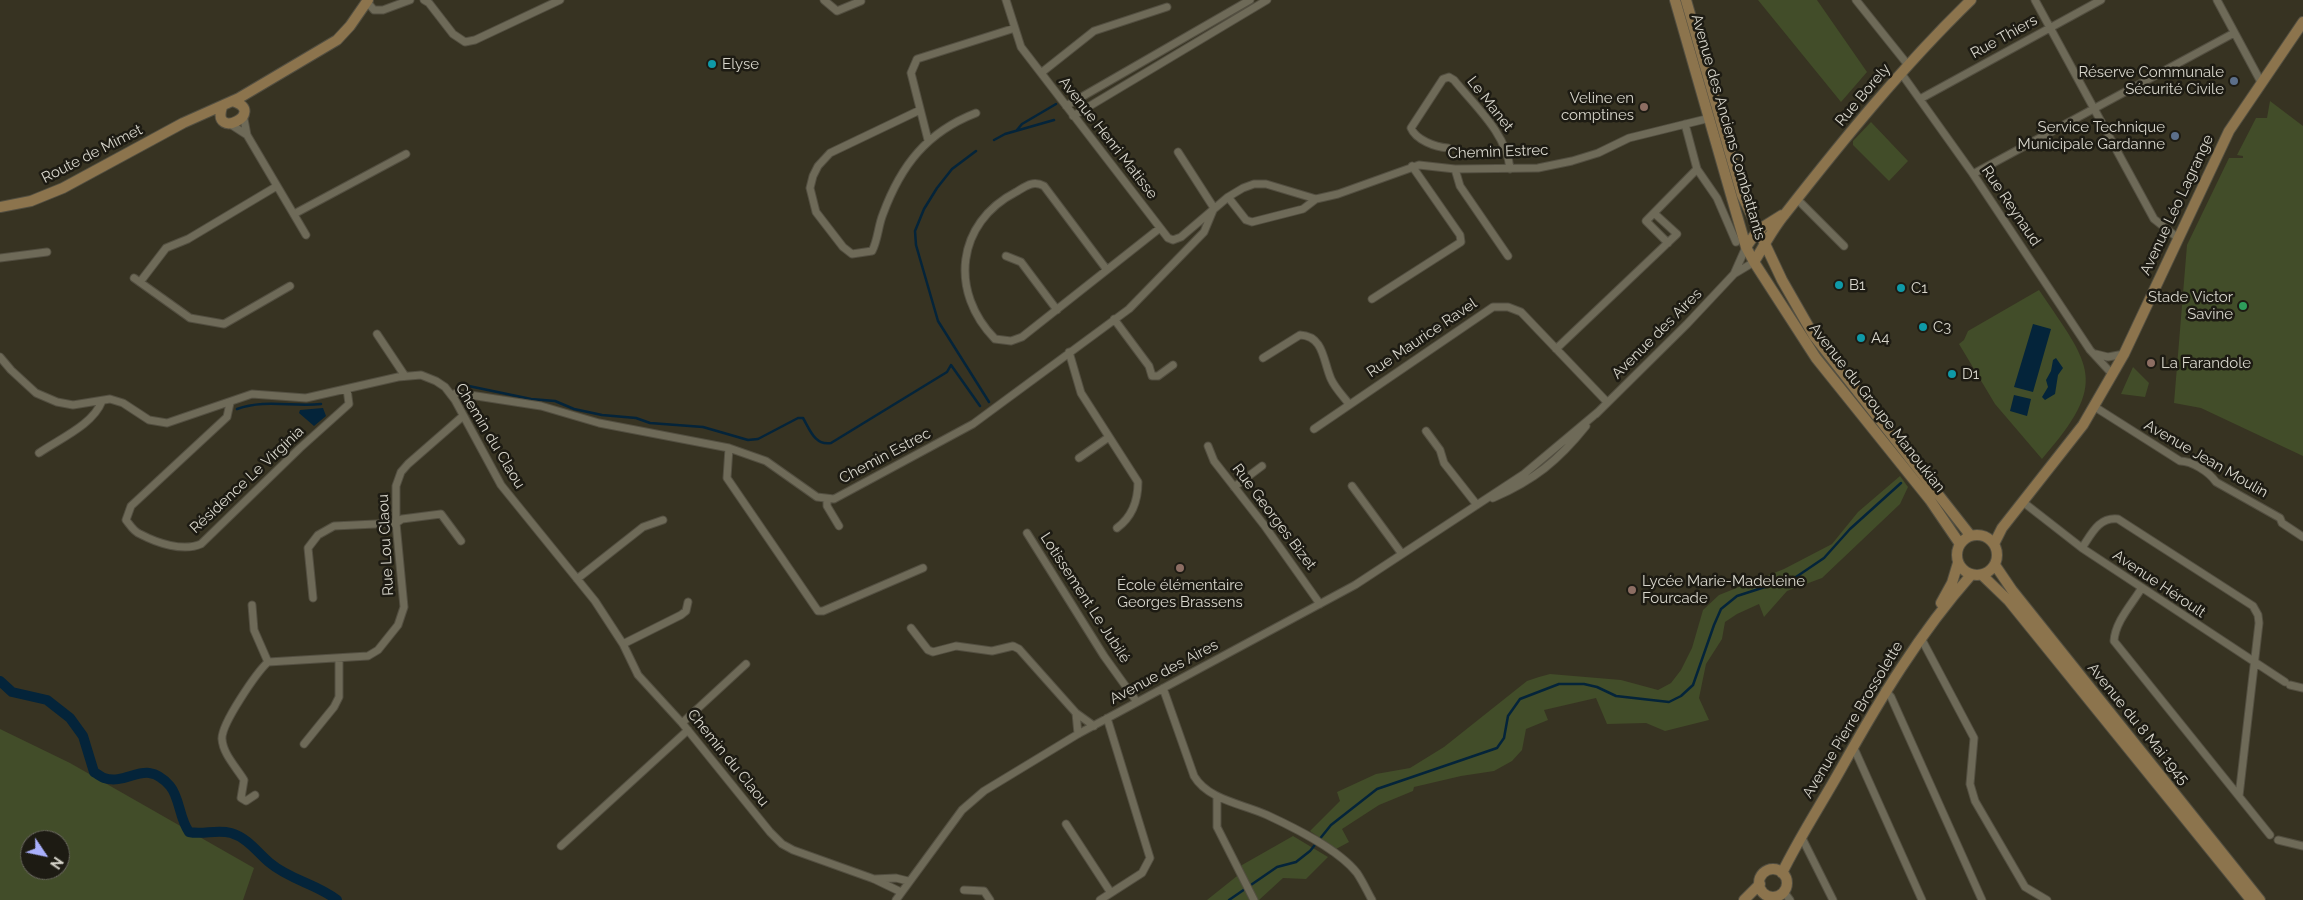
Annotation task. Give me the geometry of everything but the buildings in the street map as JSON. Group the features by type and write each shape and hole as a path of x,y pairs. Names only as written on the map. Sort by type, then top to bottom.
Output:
{"main road":[{"name":"Avenue des Anciens Combattants","path":"1675,0 1746,247 1754,262"},
{"name":"Avenue des Anciens Combattants","path":"1686,0 1742,195 1765,245"},
{"name":"Rue Borely","path":"1754,262 1784,214 1904,69 1930,39 1971,0"},
{"path":"227,122 221,113 222,107 227,102 234,101 325,48 344,32 365,1"},
{"name":"Avenue Léo Lagrange","path":"1994,544 2002,528 2095,407 2124,354 2229,131 2303,22"},
{"path":"194,118 238,122 262,85"},
{"path":"234,101 240,104 243,112"},
{"name":"Route de Mimet","path":"0,207 31,201 63,188 194,118 222,107"},
{"name":"Rue Borely","path":"1758,230 1784,214"},
{"path":"1739,221 1758,230 1772,233"},
{"path":"1746,247 1758,230"},
{"name":"Avenue du Groupe Manoukian","path":"1765,245 1778,273 1814,336 1970,535"},
{"path":"1754,262 1778,273"},
{"name":"Avenue du Groupe Manoukian","path":"1754,262 1816,358 1925,494 1960,544"},
{"name":"Avenue Léo Lagrange","path":"1985,536 2002,528"},
{"path":"1970,535 1985,536 1994,544 1997,551 1995,565 1982,575 1971,575 1958,563 1956,554 1960,544 1970,535"},
{"name":"Avenue Pierre Brossolette","path":"1778,871 1885,690 1932,621 1952,583 1958,563"},
{"name":"Avenue du 8 Mai 1945","path":"1995,565 2072,673"},
{"name":"Avenue Pierre Brossolette","path":"1932,621 1971,575"},
{"name":"Avenue du 8 Mai 1945","path":"1982,575 1998,588 2072,673 2260,900"},
{"name":"Avenue du 8 Mai 1945","path":"2140,756 2251,900"},
{"path":"1744,900 1760,884 1762,875 1778,871 1787,880 1787,896 1777,897 1765,894 1755,900"},
{"path":"1760,884 1765,894"}],"street":[{"path":"365,1 374,10 383,10 410,0"},
{"path":"424,0 432,7 452,34 465,42 475,40 560,0"},
{"path":"824,0 837,11 861,1"},
{"name":"Avenue Henri Matisse","path":"1006,0 1021,47 1168,238 1174,240 1181,237 1214,208"},
{"path":"1066,106 1250,0"},
{"path":"1073,116 1267,0"},
{"name":"Rue Reynaud","path":"1856,0 1904,69 1920,99 1973,174 2090,350 2096,354 2113,375"},
{"path":"2035,0 2154,219 2178,238"},
{"name":"Rue Thiers","path":"1920,99 2101,0"},
{"path":"2217,0 2261,82"},
{"path":"1041,73 1094,31 1167,7"},
{"path":"928,140 910,73 917,59 1015,28"},
{"path":"1973,174 2234,33"},
{"name":"Le Manet","path":"1448,148 1436,147 1414,133 1412,128 1443,79 1449,76 1503,142 1508,154 1510,169"},
{"path":"920,110 830,153 818,166 810,188 812,200 822,222 847,251 852,254 872,251 889,196 915,154 928,140 961,119 976,113"},
{"path":"243,112 247,135 306,235"},
{"name":"Chemin Estrec","path":"1228,197 1246,220 1252,222 1303,209 1316,199 1338,194 1412,166 1454,169 1538,168 1598,153 1629,138 1710,118"},
{"path":"227,122 247,135"},
{"path":"1684,124 1695,171 1717,198 1736,242"},
{"path":"1178,152 1214,208"},
{"path":"294,214 406,154"},
{"path":"1372,298 1461,242 1460,236 1412,166"},
{"path":"1454,169 1460,186 1508,256"},
{"path":"1668,242 1646,221 1695,171"},
{"path":"1107,270 1044,186 1038,183 1031,184 1007,196 979,226 968,249 965,279 967,296 972,310 988,333 995,339 1002,342 1022,337 1058,310 1160,228"},
{"name":"Chemin Estrec","path":"451,395 457,393 541,406 599,423 730,448 766,461 806,491 827,500 840,496 973,424 1129,309 1204,232 1214,208 1228,197 1254,184 1266,184 1316,199"},
{"path":"278,186 188,238 166,248 137,280 190,318 224,324 290,286"},
{"path":"1798,198 1844,246"},
{"path":"1556,348 1676,234 1654,213"},
{"name":"Avenue des Aires","path":"1734,274 1746,247"},
{"path":"0,258 48,252"},
{"path":"1006,256 1021,262 1058,310"},
{"path":"1741,259 1754,262"},
{"name":"Avenue des Aires","path":"896,900 962,810 984,791 1078,734 1360,582 1477,505 1552,452 1598,412 1687,324 1734,274 1754,262"},
{"name":"Rue Maurice Ravel","path":"1314,429 1493,307 1508,307 1521,312 1607,402"},
{"path":"1114,319 1149,366 1152,376 1158,376 1173,365"},
{"path":"377,334 405,376"},
{"path":"1263,358 1300,335 1313,338 1322,351 1331,380 1349,404"},
{"path":"1069,352 1082,393 1138,482 1138,493 1128,520 1117,528"},
{"path":"2096,354 2108,357 2124,354"},
{"name":"Chemin du Claou","path":"0,357 36,393 57,402 73,405 110,399 122,403 149,420 167,423 252,394 306,398 405,376 421,375 436,381 451,395 501,486 595,601 622,644 638,675 682,722 782,844 793,850 874,879 901,892"},
{"name":"Résidence Le Virginia","path":"230,403 226,417 131,506 126,520 138,534 181,548 192,548 201,544 300,448 343,412 349,404 347,389"},
{"path":"39,453 88,420 98,410 102,400"},
{"name":"Avenue Jean Moulin","path":"2095,407 2180,461 2188,461 2212,476 2223,487 2280,518 2282,524 2303,537"},
{"name":"Rue Lou Claou","path":"268,662 368,656 378,650 398,625 404,607 396,523 396,486 401,472 463,416"},
{"path":"1426,431 1440,450 1444,463 1477,505"},
{"path":"1079,458 1109,437"},
{"name":"Rue Georges Bizet","path":"1208,446 1214,461 1320,604"},
{"path":"730,448 727,478 818,611 822,611 923,568"},
{"path":"1234,487 1262,466"},
{"path":"1352,486 1402,554"},
{"path":"827,500 827,506 839,526"},
{"name":"Avenue Héroult","path":"2023,502 2082,548 2141,589 2287,684 2303,688"},
{"path":"313,598 308,548 318,536 334,526 396,523 402,519 441,514 461,541"},
{"path":"2082,548 2102,522 2109,518 2118,520 2253,606 2258,615 2259,623 2239,796"},
{"path":"577,579 644,526 663,520"},
{"name":"Lotissement Le Jubilé","path":"1027,533 1104,656 1137,702"},
{"path":"2141,589 2119,623 2114,634 2114,641 2270,835"},
{"path":"622,644 681,615 686,611 688,602"},
{"path":"252,605 254,630 268,662 258,672 225,726 221,736 224,750 244,780 241,798 246,800 255,795"},
{"path":"911,628 928,650 933,652 956,646 992,651 1013,646 1019,649 1076,713 1094,726"},
{"path":"1921,638 1974,738 1970,784 1975,801 2024,887 2047,900"},
{"path":"304,744 334,707 339,697 338,658"},
{"path":"682,722 746,664"},
{"path":"1163,688 1194,776 1201,787 1217,796 1266,815 1305,834 1333,852 1356,873 1372,900"},
{"path":"1885,690 1891,696 1982,900"},
{"path":"1076,713 1078,734"},
{"path":"1100,900 1142,873 1150,858 1107,718"},
{"path":"561,846 688,730"},
{"path":"1853,746 1922,900"},
{"path":"1217,796 1217,827 1231,858 1254,900"},
{"path":"1066,824 1111,893"},
{"path":"1800,835 1833,900"},
{"path":"2278,840 2303,846"},
{"name":"Chemin du Claou","path":"874,879 896,878 908,882"},
{"path":"964,890 984,891 990,900"}],"green space":[{"path":"1758,0 1817,0 1867,72 1841,102"},
{"name":"Stade Victor Savine","path":"2270,101 2303,126 2303,456 2201,408 2174,403 2187,245 2229,158 2243,158 2243,156 2237,155 2256,118 2267,118"},
{"path":"1871,122 1908,161 1889,181 1853,145 1853,141"},
{"path":"2039,290 2071,338 2081,357 2086,374 2085,392 2078,411 2064,433 2042,459 1995,404 1959,344 1964,340 1968,331"},
{"path":"2133,367 2149,383 2145,397 2121,394"},
{"path":"1900,476 1908,487 1900,504 1822,578 1787,591 1764,617 1759,604 1725,622 1722,639 1706,664 1699,698 1709,720 1665,731 1646,723 1607,724 1596,698 1544,710 1548,720 1526,729 1522,750 1512,761 1494,771 1461,776 1414,787 1413,791 1379,805 1342,829 1349,842 1336,849 1310,831 1340,801 1337,792 1376,774 1410,768 1444,747 1527,681 1550,674 1621,680 1658,690 1671,683 1681,670 1692,648 1703,610 1719,595 1784,569 1832,544 1858,512"},
{"path":"0,729 70,763 254,868 243,900 0,900"},
{"path":"1293,836 1328,857 1306,879 1283,878 1259,900 1207,900 1237,876 1242,865"}],"water":[{"path":"2033,324 2051,329 2033,392 2014,387"},
{"path":"2056,358 2063,368 2058,375 2055,394 2045,400 2042,397 2048,387 2046,380 2051,371 2053,360"},
{"path":"2014,395 2031,399 2027,416 2010,411"},
{"path":"323,408 326,416 314,426 299,413 300,410"}],"waterway":[{"path":"1017,130 1022,124 1056,104"},
{"path":"994,140 1005,134 1054,120"},
{"path":"976,151 952,169 937,188 924,209 915,231 916,245 938,321 989,402"},
{"path":"459,384 531,399 555,401 574,409 602,415 636,418 650,423 703,427 748,440 758,439 798,418 803,418 817,440 831,443 947,372 951,365 980,406"},
{"path":"237,409 258,404 321,404"},
{"path":"1229,900 1277,867 1296,862 1310,851 1331,825 1377,789 1497,748 1504,738 1508,716 1520,699 1559,684 1584,684 1597,687 1616,696 1669,702 1681,696 1693,685 1721,609 1737,596 1796,577 1824,558 1850,529 1901,483"},
{"path":"0,681 12,692 47,700 70,718 83,736 94,772 104,778 113,779 145,773 161,778 173,791 183,821 189,832 226,832 237,835 278,869 337,900"}],"place":[{"name":"Elyse","path":"712,64"},
{"name":"Réserve Communale Sécurité Civile","path":"2234,81"},
{"name":"Veline en comptines","path":"1644,107"},
{"name":"Service Technique Municipale Gardanne","path":"2175,136"},
{"name":"B1","path":"1839,285"},
{"name":"C1","path":"1901,288"},
{"name":"Stade Victor Savine","path":"2243,306"},
{"name":"C3","path":"1923,327"},
{"name":"A4","path":"1861,338"},
{"name":"La Farandole","path":"2151,363"},
{"name":"D1","path":"1952,374"},
{"name":"École élémentaire Georges Brassens","path":"1180,568"},
{"name":"Lycée Marie-Madeleine Fourcade","path":"1632,590"}]}
